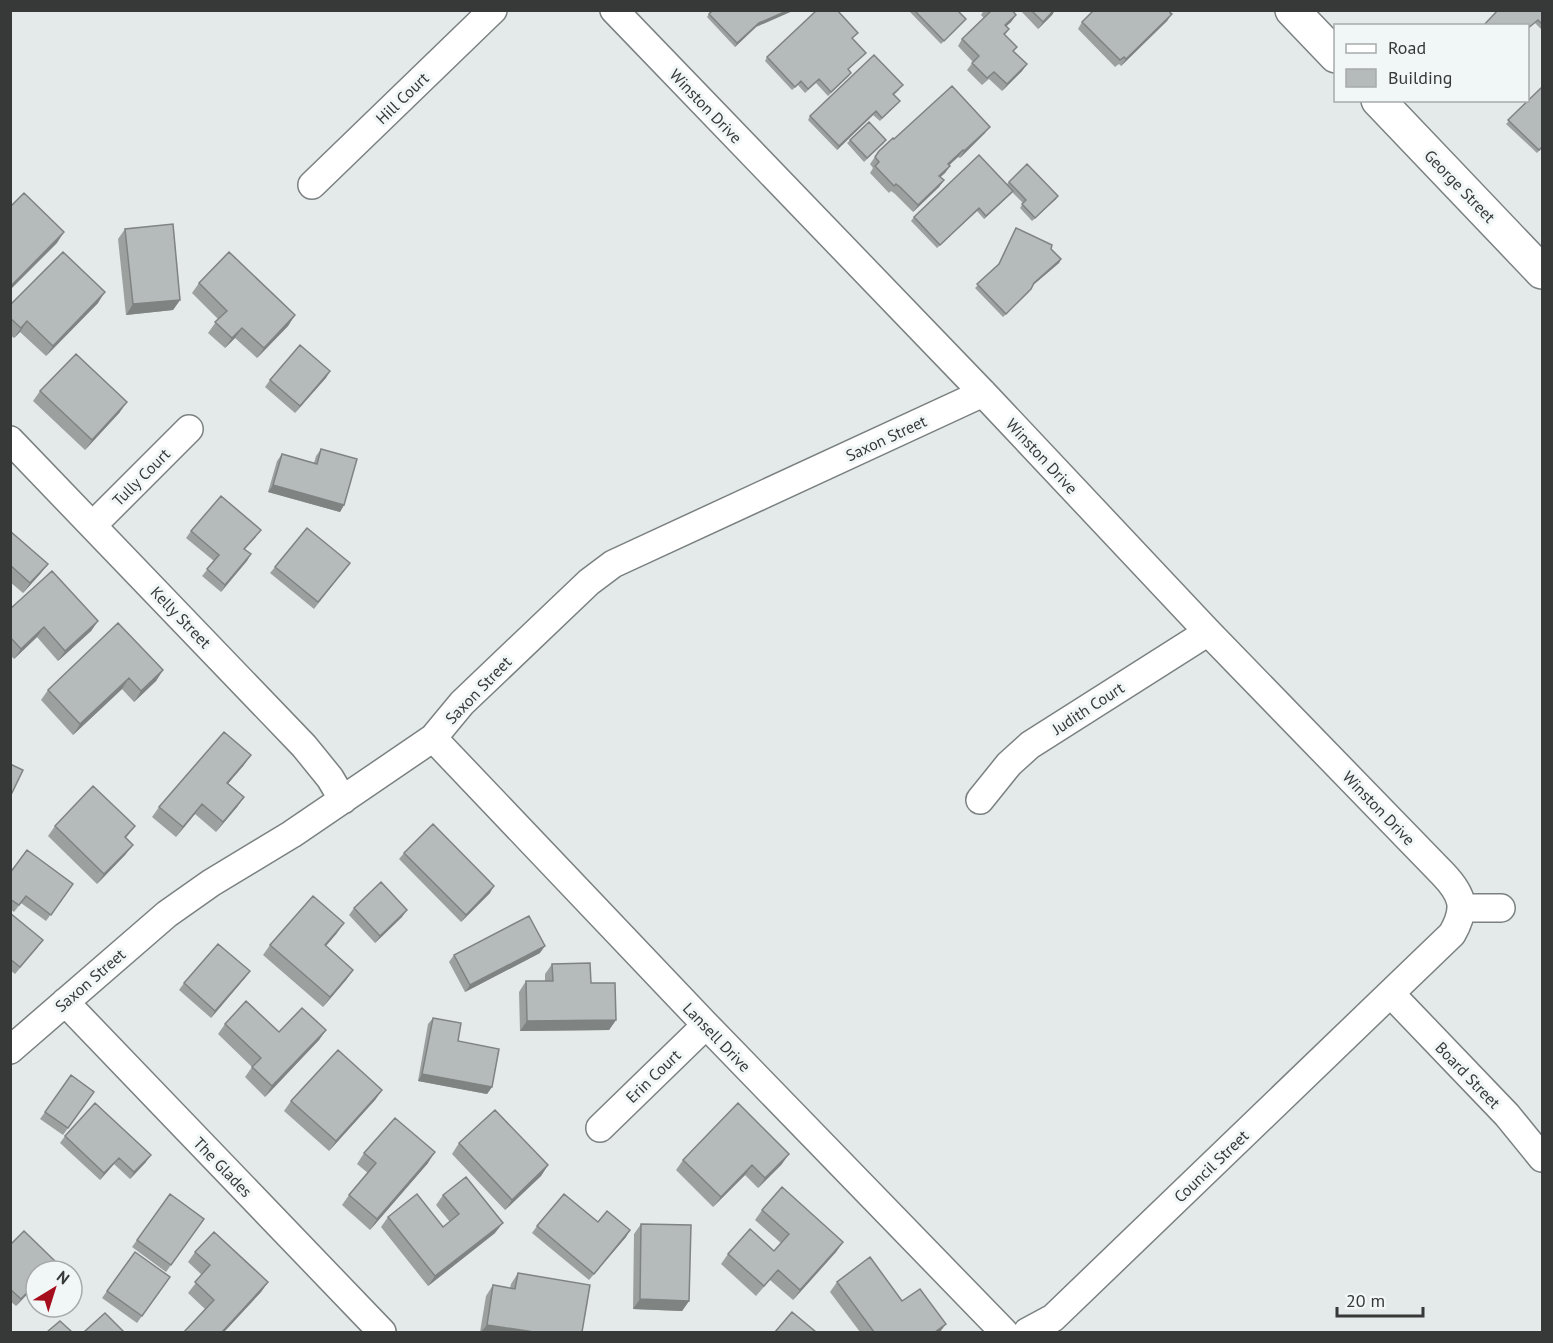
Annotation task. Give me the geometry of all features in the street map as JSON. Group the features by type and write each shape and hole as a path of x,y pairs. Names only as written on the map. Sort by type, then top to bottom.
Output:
{"main road":[{"path":"1292,10 1334,55"},
{"name":"George Street","path":"1380,102 1542,272"}],"street":[{"name":"Hill Court","path":"312,185 492,10"},
{"name":"Winston Drive","path":"614,10 983,393 1208,632 1443,874 1455,887 1462,908"},
{"name":"Saxon Street","path":"12,1045 167,914 211,883 292,834 433,738 462,703 589,582 613,564 983,393"},
{"name":"Tully Court","path":"93,525 189,429"},
{"name":"Kelly Street","path":"10,440 304,746 330,778 343,800"},
{"name":"Judith Court","path":"980,800 1009,764 1030,745 1208,632"},
{"name":"Lansell Drive","path":"433,738 706,1025 1004,1332"},
{"path":"1391,994 1452,934 1460,921 1462,908 1501,908"},
{"name":"Board Street","path":"1391,994 1507,1115 1542,1158"},
{"name":"Council Street","path":"1027,1332 1053,1318 1391,994"},
{"name":"The Glades","path":"64,1002 382,1332"},
{"name":"Erin Court","path":"600,1128 706,1025"}],"building":[{"path":"713,10 789,10 759,23 737,43 709,14"},
{"path":"817,10 837,10 858,33 852,38 866,53 848,69 851,73 831,92 819,79 808,89 801,81 795,87 767,57"},
{"path":"914,10 957,10 966,19 944,41"},
{"path":"988,10 1012,10 1016,15 1005,25 1009,29 1004,34 1017,47 1013,51 1027,64 1007,84 994,72 987,78 972,63 979,56 962,39 990,12"},
{"path":"1031,10 1054,10 1043,22"},
{"path":"1094,10 1172,10 1170,13 1172,14 1126,59 1124,57 1120,60 1082,22"},
{"path":"1498,10 1542,10 1542,24 1538,20 1529,27 1529,24 1485,24"},
{"path":"874,55 903,85 893,94 900,101 882,118 876,111 839,146 810,116"},
{"path":"952,86 990,127 948,164 950,166 939,176 944,180 918,205 900,187 896,184 894,186 875,166 879,162 875,157"},
{"path":"1542,87 1542,147 1539,150 1508,120"},
{"path":"869,122 886,140 867,158 850,140"},
{"path":"979,155 1013,191 986,216 979,208 940,245 914,217"},
{"path":"1027,164 1058,196 1035,218 1022,204 1026,200 1009,182"},
{"path":"24,193 64,232 10,287 10,207"},
{"path":"173,224 180,300 133,304 125,229"},
{"path":"1016,228 1052,245 1051,249 1061,259 1034,283 1006,314 977,284 999,264"},
{"path":"63,252 105,292 53,346 27,321 21,328 10,318 10,305"},
{"path":"229,252 295,315 264,348 242,328 232,338 215,322 227,311 199,283"},
{"path":"300,345 330,371 300,406 270,380"},
{"path":"76,354 127,402 92,440 40,391"},
{"path":"321,449 357,459 344,505 273,485 282,454 317,464"},
{"path":"221,496 261,530 244,549 251,554 225,585 207,569 219,555 191,531"},
{"path":"307,528 350,563 318,602 275,567"},
{"path":"10,531 48,564 30,583 10,565"},
{"path":"52,571 98,621 65,651 44,627 21,649 10,637 10,609"},
{"path":"118,623 163,670 141,691 129,678 80,724 48,690"},
{"path":"224,732 251,755 227,783 244,797 223,822 202,804 183,827 159,807"},
{"path":"10,764 23,770 10,797"},
{"path":"93,786 135,826 125,837 133,845 104,874 55,826"},
{"path":"433,824 494,886 466,915 404,853"},
{"path":"27,850 73,884 51,915 26,896 19,905 10,899 10,873"},
{"path":"381,882 407,910 380,936 354,908"},
{"path":"313,896 344,923 325,945 353,970 330,997 270,945"},
{"path":"10,913 43,940 20,967 10,959"},
{"path":"529,916 545,946 470,985 454,955"},
{"path":"218,944 250,971 215,1011 184,983"},
{"path":"590,963 591,983 615,983 616,1020 527,1021 526,981 553,981 552,964"},
{"path":"246,1001 279,1032 302,1008 326,1030 272,1086 252,1067 261,1058 225,1024"},
{"path":"433,1018 461,1023 458,1041 499,1049 492,1087 422,1074"},
{"path":"338,1050 382,1090 336,1141 291,1101"},
{"path":"71,1075 94,1092 68,1128 45,1112"},
{"path":"95,1103 151,1155 134,1172 119,1158 104,1173 65,1136"},
{"path":"738,1103 789,1154 765,1178 752,1165 721,1197 683,1160"},
{"path":"495,1110 548,1165 512,1200 459,1143"},
{"path":"395,1118 435,1152 377,1219 349,1195 376,1163 364,1153"},
{"path":"466,1177 503,1223 435,1276 388,1217 417,1194 443,1227 459,1214 443,1195"},
{"path":"782,1187 843,1242 800,1290 778,1270 764,1286 728,1254 750,1229 774,1251 789,1234 762,1210"},
{"path":"170,1194 204,1219 171,1265 137,1240"},
{"path":"564,1194 598,1222 607,1211 630,1230 594,1274 537,1226"},
{"path":"641,1224 691,1225 689,1301 640,1299"},
{"path":"24,1231 53,1259 24,1259 24,1296 21,1299 10,1289 10,1245"},
{"path":"214,1232 268,1282 222,1332 184,1332 214,1300 195,1282 210,1265 195,1252"},
{"path":"135,1252 170,1277 142,1316 107,1291"},
{"path":"870,1257 902,1301 920,1289 946,1324 935,1332 874,1332 837,1282"},
{"path":"518,1273 590,1285 582,1332 534,1332 487,1325 493,1285 515,1289"},
{"path":"792,1312 816,1332 775,1332"},
{"path":"105,1313 124,1332 84,1332"},
{"path":"60,1321 72,1332 47,1332"}]}
